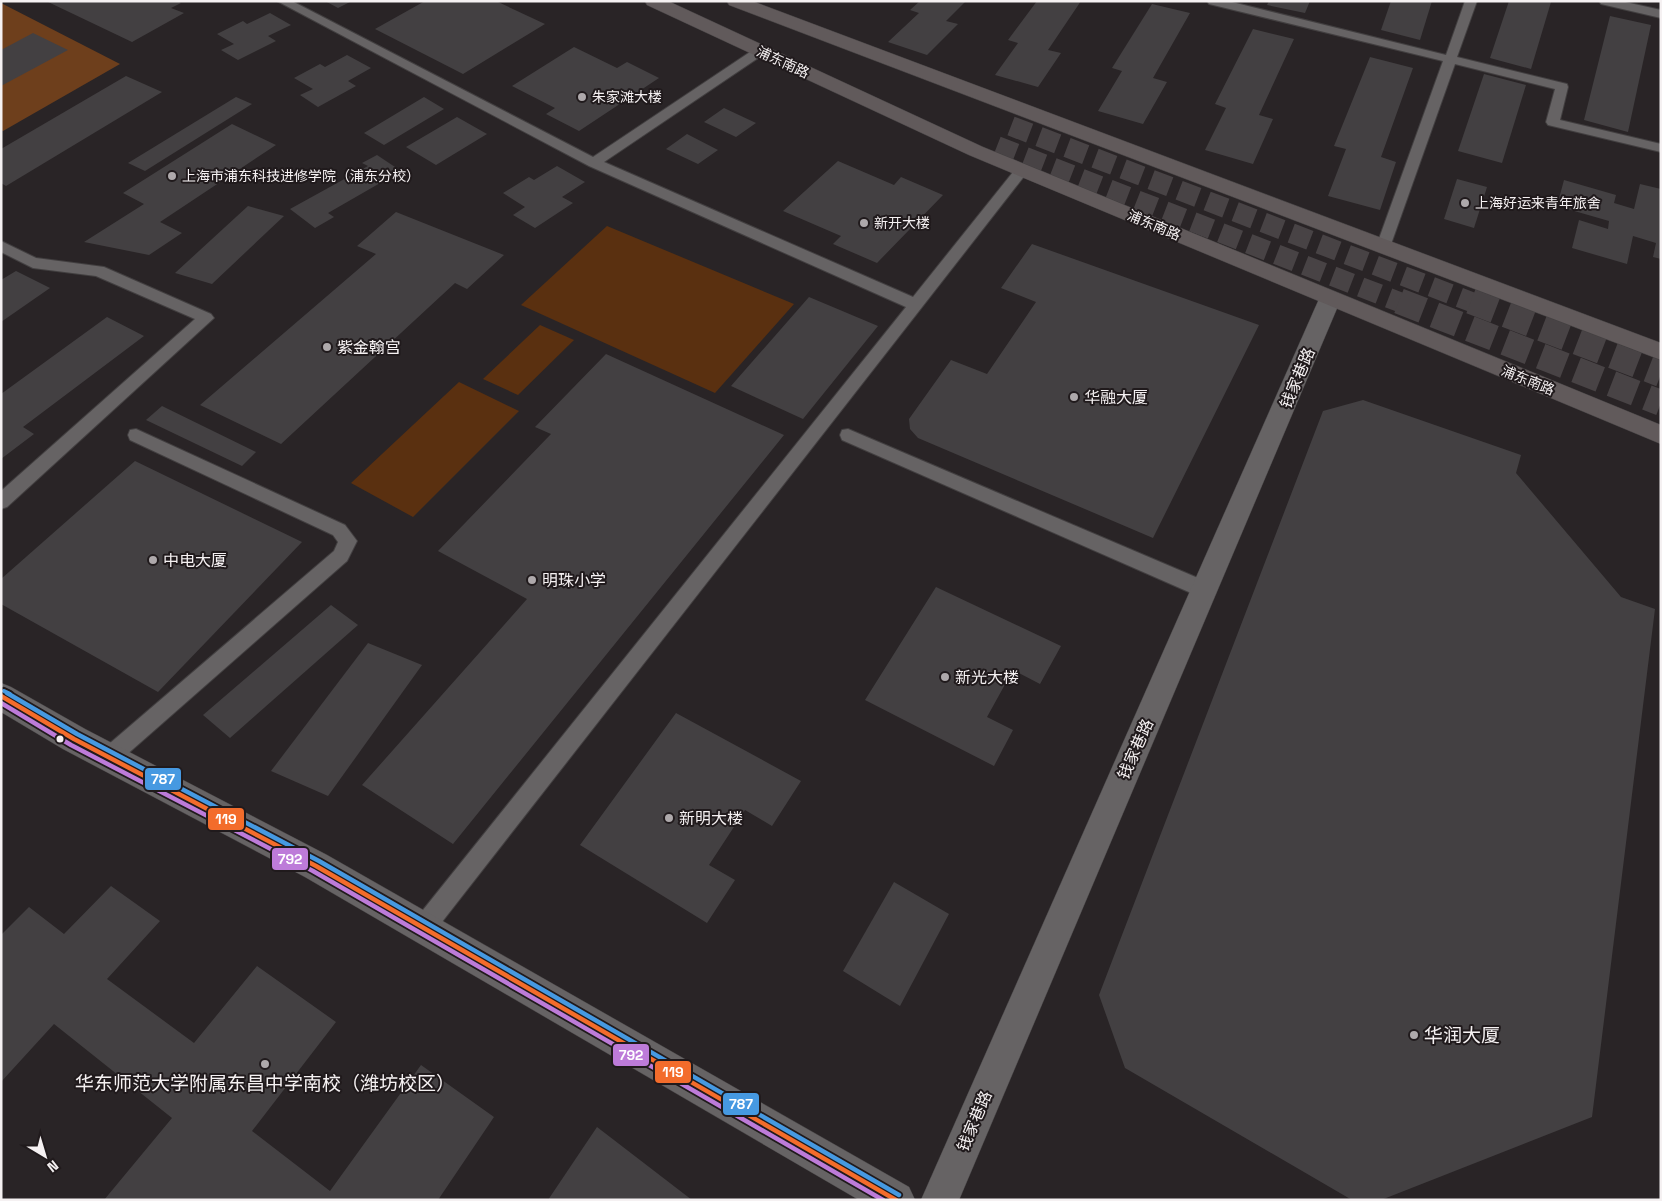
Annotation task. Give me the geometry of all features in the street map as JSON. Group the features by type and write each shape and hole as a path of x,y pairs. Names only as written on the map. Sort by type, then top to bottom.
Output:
{"main road":[{"name":"浦东南路","path":"654,1 976,151 1661,435"},
{"name":"浦东南路","path":"654,1 997,146"},
{"name":"浦东南路","path":"725,1 984,114"},
{"path":"735,1 1661,352"}],"street":[{"name":"钱家巷路","path":"940,1200 1330,298"},
{"path":"1,696 74,739 316,866 877,1196"}],"lane":[{"path":"283,1 594,163 916,306"},
{"path":"1213,1 1562,87 1553,122 1661,148"},
{"path":"1383,247 1470,1"},
{"path":"1605,1 1661,14"},
{"path":"594,163 760,51"},
{"path":"423,928 1022,170"},
{"path":"1,246 32,263 99,271 206,318 1,502"},
{"path":"109,757 341,556 348,541 339,530 136,435"},
{"path":"848,435 1205,590"}],"shaded area":[{"path":"1,3 120,64 3,131 1,130"},
{"path":"607,226 794,304 715,393 521,305"},
{"path":"540,325 574,340 518,395 483,379"},
{"path":"459,382 519,411 413,517 351,483"}],"building":[{"path":"46,1 177,1 181,3 171,8 184,13 132,42"},
{"path":"325,1 352,1 338,8"},
{"path":"425,1 496,1 545,24 463,74 375,29"},
{"path":"920,1 966,1 946,21 958,24 927,55 888,42 919,13 910,10"},
{"path":"1037,1 1081,1 1048,50 1061,53 1038,87 995,75 1018,43 1008,40"},
{"path":"1269,1 1310,1 1305,13 1267,5"},
{"path":"1391,1 1432,1 1420,40 1381,30"},
{"path":"1509,1 1551,2 1531,69 1490,58"},
{"path":"1152,4 1190,13 1153,78 1167,82 1143,124 1098,111 1122,71 1112,68"},
{"path":"270,13 291,25 268,36 276,41 238,60 221,50 234,44 217,34 243,21 247,24"},
{"path":"1610,16 1651,25 1628,132 1584,120"},
{"path":"1253,29 1294,39 1259,115 1273,119 1253,164 1205,150 1226,108 1215,104"},
{"path":"33,33 68,50 1,86 1,50"},
{"name":"朱家滩大楼","path":"574,47 617,68 627,62 659,78 579,131 546,114 555,108 512,86"},
{"path":"347,55 371,68 348,81 356,86 318,107 300,95 313,89 294,78 320,64 325,67"},
{"path":"1370,57 1413,68 1381,157 1396,162 1380,210 1328,196 1346,149 1334,146"},
{"path":"1484,74 1526,85 1502,163 1458,151"},
{"path":"126,76 162,92 6,186 1,183 1,149"},
{"path":"236,97 252,104 145,171 128,163"},
{"path":"424,97 444,109 384,145 364,133"},
{"path":"724,108 756,123 736,137 704,122"},
{"path":"457,117 487,134 436,165 406,147"},
{"path":"232,124 276,145 160,222 182,233 149,255 84,242 144,204 123,193"},
{"path":"687,134 718,150 698,164 666,149"},
{"path":"377,155 401,171 328,213 334,217 315,228 290,209 368,166 362,163"},
{"name":"新开大楼","path":"838,161 894,185 901,177 943,195 877,263 833,244 841,236 783,211"},
{"path":"557,166 585,182 562,197 573,203 535,228 513,215 525,207 503,193 529,177 534,180"},
{"name":"上海好运来青年旅舍","path":"1457,179 1487,187 1474,228 1444,219"},
{"path":"1564,180 1616,195 1614,203 1634,209 1640,184 1661,189 1661,259 1653,257 1656,243 1633,236 1627,264 1572,248 1579,220 1608,229 1609,221 1557,206"},
{"path":"248,206 284,216 212,284 175,273"},
{"name":"紫金翰宫","path":"396,212 504,255 467,289 455,283 281,444 200,405 376,254 357,246"},
{"name":"华融大厦","path":"1032,244 1259,325 1153,538 918,438 910,429 909,419 951,360 987,374 1036,302 1001,288"},
{"path":"16,271 50,288 1,322 1,280"},
{"path":"809,297 878,326 803,419 731,386"},
{"path":"107,317 144,336 23,427 34,434 1,459 1,394"},
{"path":"606,354 784,435 453,844 362,785 527,599 438,551 551,434 535,427"},
{"path":"1363,400 1521,455 1516,473 1621,597 1655,609 1592,1117 1381,1200 1352,1200 1125,1068 1099,995 1323,411"},
{"path":"162,406 256,452 242,466 146,420"},
{"name":"中电大厦","path":"135,461 302,542 158,692 1,604 1,579"},
{"name":"新光大楼","path":"936,587 1061,646 1040,684 1013,670 987,717 1013,730 994,766 865,700"},
{"path":"331,605 358,625 230,738 203,715"},
{"path":"368,643 422,665 328,796 271,771"},
{"name":"新明大楼","path":"676,713 801,781 772,826 745,810 709,865 735,880 707,923 580,845"},
{"path":"894,882 949,914 900,1006 843,971"},
{"path":"111,886 160,921 107,979 194,1043 257,966 336,1022 252,1131 330,1191 421,1065 494,1117 438,1200 104,1200 172,1118 54,1024 1,1082 1,935 29,907 64,934"},
{"path":"597,1127 692,1200 548,1200"}],"tunnel":[{"path":"1011,126 1474,303"},
{"path":"997,146 1402,303"},
{"path":"1399,301 1661,403"},
{"path":"1471,301 1661,374"}],"transit line":[{"name":"787","path":"4,691 77,734 319,861 899,1195"},
{"name":"119","path":"1,696 74,739 316,866 896,1200"},
{"name":"792","path":"1,703 71,745 313,871 883,1200"}],"place":[{"name":"朱家滩大楼","path":"582,97"},
{"name":"上海市浦东科技进修学院（浦东分校）","path":"172,176"},
{"name":"上海好运来青年旅舍","path":"1465,203"},
{"name":"新开大楼","path":"864,223"},
{"name":"紫金翰宫","path":"327,347"},
{"name":"华融大厦","path":"1074,397"},
{"name":"中电大厦","path":"153,560"},
{"name":"明珠小学","path":"532,580"},
{"name":"新光大楼","path":"945,677"},
{"name":"新明大楼","path":"669,818"},
{"name":"华润大厦","path":"1414,1035"},
{"name":"华东师范大学附属东昌中学南校（潍坊校区）","path":"265,1064"}]}
